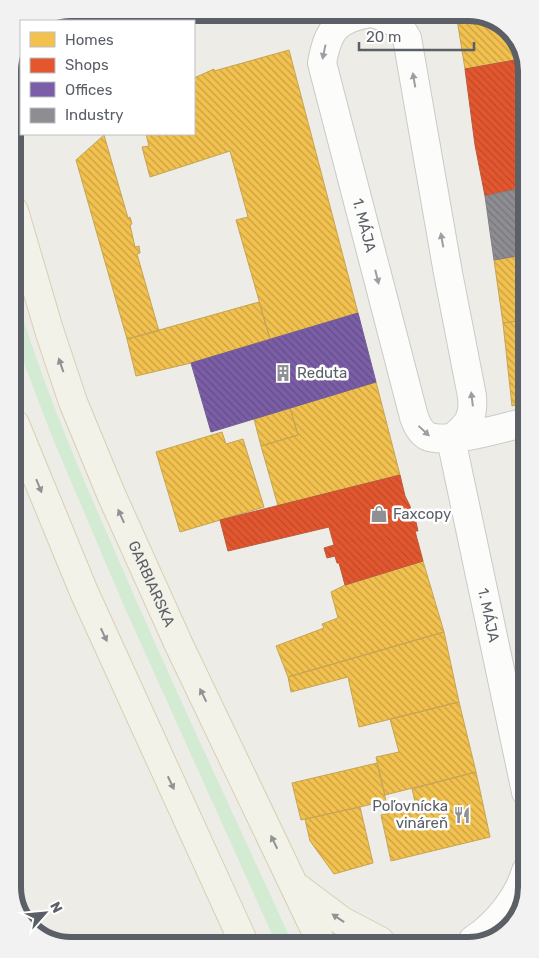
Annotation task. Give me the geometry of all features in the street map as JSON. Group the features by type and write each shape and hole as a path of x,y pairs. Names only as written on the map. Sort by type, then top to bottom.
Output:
{"main road":[{"name":"GARBIARSKA","path":"21,235 49,330 73,402 179,645 319,937"},
{"path":"21,439 81,584 241,937"},
{"path":"295,886 342,921 372,937"}],"street":[{"name":"1. MÁJA","path":"343,21 331,31 325,44 322,62 414,417 422,432 429,437 451,439 463,430 469,422 474,411 472,396 406,38 401,28 393,21"},
{"path":"451,439 518,424"},
{"name":"1. MÁJA","path":"451,439 518,754"},
{"path":"510,913 517,892"},
{"path":"479,936 505,919"}],"green space":[{"path":"21,312 59,420 86,484 179,696 290,937 273,937 124,606 53,439 21,355"}],"building: Homes":[{"path":"457,21 478,22 490,26 509,43 517,60 465,69"},
{"path":"289,50 358,313 270,339 236,220 248,217 230,151 150,177 142,147 149,146 146,135 195,135 195,78 214,69 214,71"},
{"path":"104,135 128,218 130,217 132,224 130,225 135,247 139,246 140,253 137,254 159,331 127,339 76,160"},
{"path":"518,256 518,321 503,323 494,260"},
{"path":"259,302 270,339 191,363 136,376 127,339"},
{"path":"518,321 518,404 512,406 503,323"},
{"path":"376,382 400,475 278,506 261,446 298,435 290,408"},
{"path":"290,408 298,435 261,446 254,419"},
{"path":"222,432 226,444 243,439 264,507 180,532 156,452"},
{"path":"423,561 444,632 288,677 276,646 324,628 322,624 338,618 331,592 345,585"},
{"path":"444,632 459,702 359,727 348,677 291,692 288,677"},
{"path":"459,702 476,772 385,795 376,757 399,752 390,719"},
{"path":"377,763 386,801 301,820 292,783"},
{"path":"476,772 490,837 391,861 381,815 416,806 412,789"},
{"path":"360,807 373,863 334,874 310,841 305,819"}],"building: Shops":[{"path":"517,60 518,189 485,196 475,145 465,69"},
{"path":"400,475 413,522 416,522 418,531 415,531 423,561 345,585 339,563 337,563 335,556 327,558 324,548 334,545 329,527 228,551 220,520"}],"building: Offices":[{"name":"Reduta","path":"358,313 376,382 211,432 191,363"}],"building: Industry":[{"path":"518,189 518,256 494,260 485,196"}],"place":[{"name":"Reduta","path":"283,373"},
{"name":"Faxcopy","path":"379,514"},
{"name":"Poľovnícka vináreň","path":"462,815"}]}
